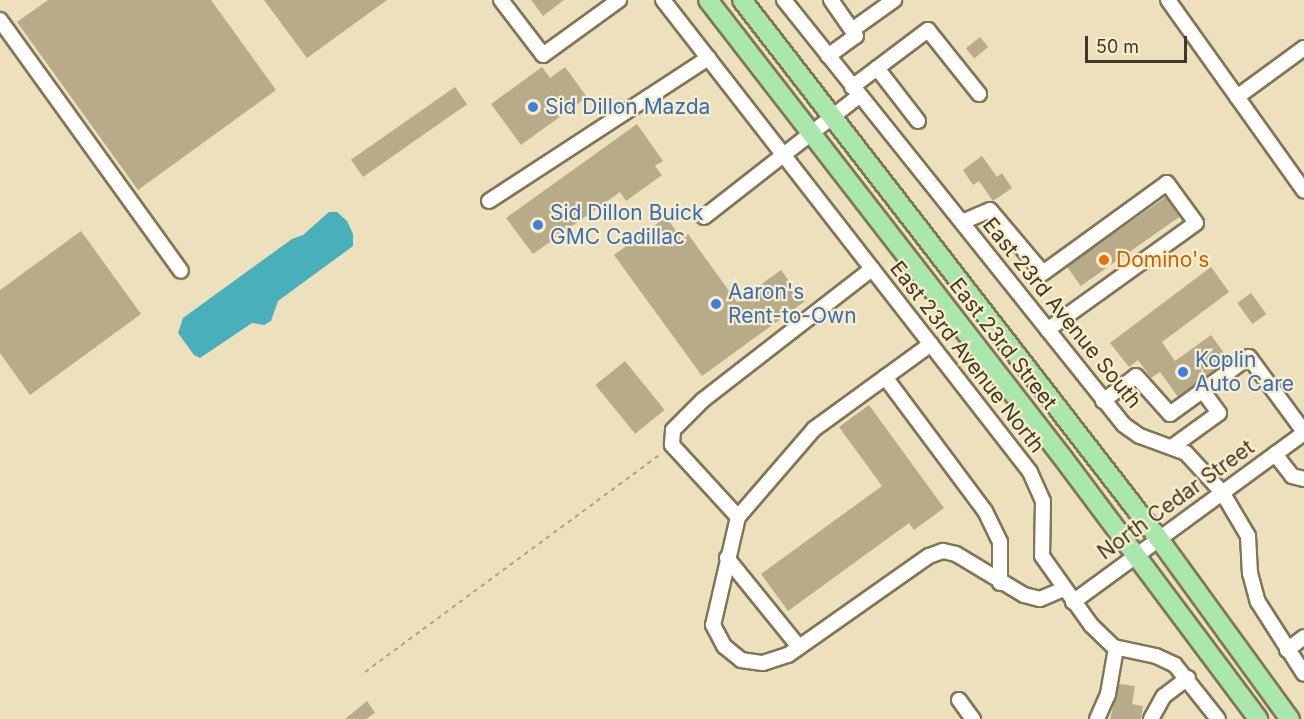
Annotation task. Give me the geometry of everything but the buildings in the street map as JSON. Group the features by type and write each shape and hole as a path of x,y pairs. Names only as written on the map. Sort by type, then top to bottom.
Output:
{"main road":[{"name":"East 23rd Street","path":"708,0 1137,555 1258,719"},
{"name":"East 23rd Street","path":"742,0 1159,539 1290,719"}],"street":[{"path":"501,0 543,55 619,0"},
{"name":"East 23rd Avenue North","path":"663,0 1037,482 1044,510 1042,556 1073,602 1100,636 1116,648 1167,660 1188,678 1218,719"},
{"name":"East 23rd Avenue South","path":"784,0 1103,401 1131,431 1172,447 1194,461 1222,492 1248,536 1255,596 1304,674"},
{"path":"828,56 856,36 831,0"},
{"path":"852,30 894,0"},
{"path":"1168,0 1304,191"},
{"path":"0,20 181,271"},
{"path":"704,218 832,118 877,68 928,30 979,94"},
{"path":"1237,97 1304,48"},
{"path":"489,201 708,58"},
{"path":"877,68 918,121"},
{"path":"962,222 990,210 1043,273 1167,183 1196,223 1047,330"},
{"path":"738,517 672,445 673,430 682,417 872,269"},
{"path":"931,344 814,429 738,517 713,625 724,646 741,660 763,663 799,647 929,556 943,551 956,554 1000,583 1040,599 1064,590"},
{"path":"1103,401 1136,376 1170,414 1249,357 1304,432"},
{"path":"885,377 985,510 1000,542 1000,583"},
{"path":"1172,447 1219,413 1202,390"},
{"name":"North Cedar Street","path":"1073,602 1304,432"},
{"path":"1275,454 1292,476 1304,479"},
{"path":"727,558 799,647"},
{"path":"1287,650 1304,638"},
{"path":"1097,719 1108,694 1116,648"},
{"path":"1151,719 1164,696 1188,678"},
{"path":"959,700 974,719"}],"path":[{"path":"365,672 672,445"}],"water":[{"path":"329,212 337,212 347,221 353,234 353,246 278,301 271,321 264,325 252,323 200,358 194,355 178,333 183,318 292,239 303,235"}],"place":[{"name":"Sid Dillon Mazda","path":"533,107"},
{"name":"Sid Dillon Buick GMC Cadillac","path":"538,225"},
{"name":"Domino's","path":"1104,260"},
{"name":"Aaron's Rent-to-Own","path":"716,304"},
{"name":"Koplin Auto Care","path":"1183,372"}]}
